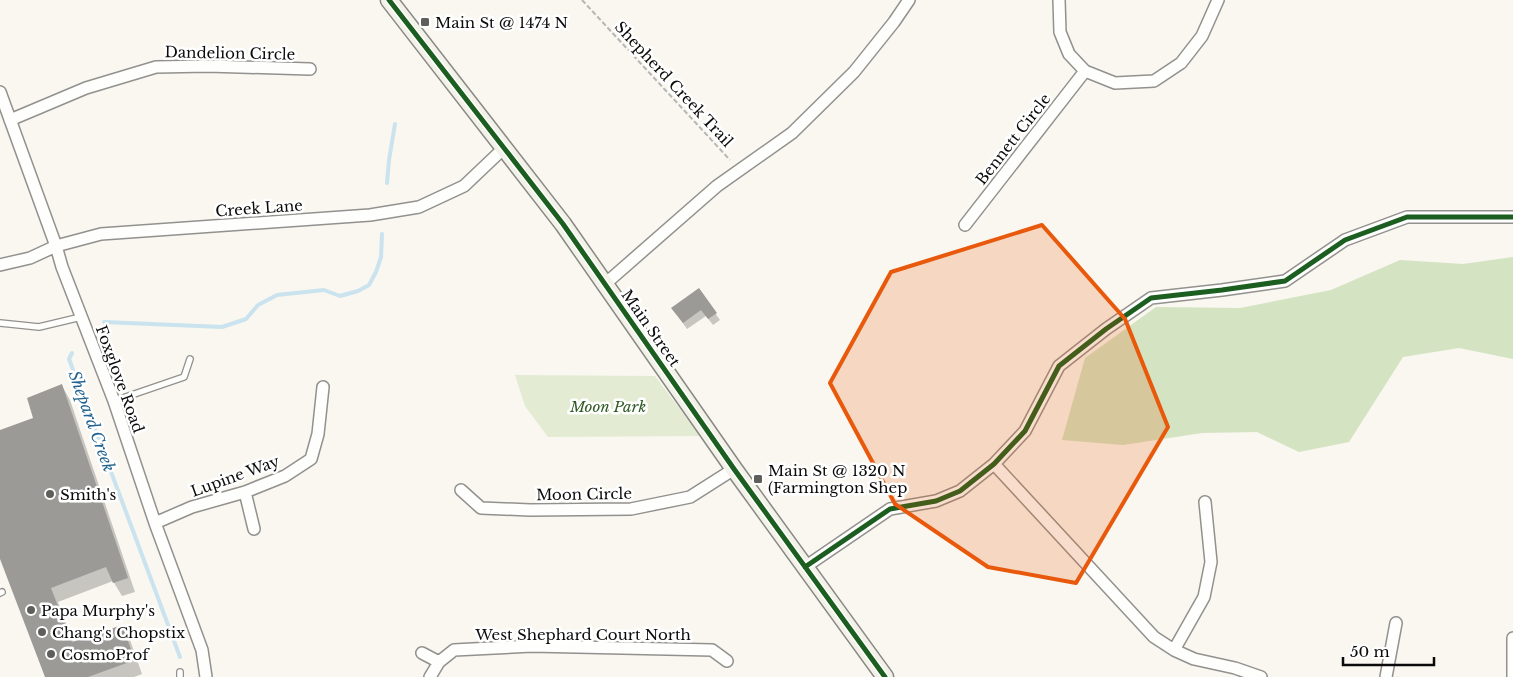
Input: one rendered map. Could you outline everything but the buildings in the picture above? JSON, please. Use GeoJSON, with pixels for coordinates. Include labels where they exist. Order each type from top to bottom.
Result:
{"type":"FeatureCollection","features":[{"type":"Feature","properties":{"kind":"main road","name":"Main Street"},"geometry":{"type":"LineString","coordinates":[[389,0],[564,224],[734,469],[885,677]]}},
{"type":"Feature","properties":{"kind":"street"},"geometry":{"type":"LineString","coordinates":[[605,284],[717,186],[792,133],[854,72],[909,0]]}},
{"type":"Feature","properties":{"kind":"street"},"geometry":{"type":"LineString","coordinates":[[1059,0],[1060,32],[1069,54],[1085,71],[1115,82],[1154,81],[1181,63],[1202,36],[1218,0]]}},
{"type":"Feature","properties":{"kind":"street","name":"Dandelion Circle"},"geometry":{"type":"LineString","coordinates":[[10,120],[86,88],[156,67],[208,66],[310,70]]}},
{"type":"Feature","properties":{"kind":"street","name":"Bennett Circle"},"geometry":{"type":"LineString","coordinates":[[965,225],[1085,71]]}},
{"type":"Feature","properties":{"kind":"street","name":"Foxglove Road"},"geometry":{"type":"LineString","coordinates":[[0,92],[114,401],[155,523],[202,650],[206,677]]}},
{"type":"Feature","properties":{"kind":"street","name":"Creek Lane"},"geometry":{"type":"LineString","coordinates":[[0,265],[30,258],[56,246],[101,234],[370,215],[419,207],[464,186],[504,148]]}},
{"type":"Feature","properties":{"kind":"street"},"geometry":{"type":"LineString","coordinates":[[805,568],[890,508],[936,501],[960,491],[994,464],[1024,431],[1059,366],[1106,328],[1151,298],[1285,281],[1345,240],[1407,217],[1513,216]]}},
{"type":"Feature","properties":{"kind":"street","name":"Lupine Way"},"geometry":{"type":"LineString","coordinates":[[155,523],[192,508],[245,492],[285,476],[311,459],[318,434],[323,387]]}},
{"type":"Feature","properties":{"kind":"street"},"geometry":{"type":"LineString","coordinates":[[994,464],[1154,636],[1174,650],[1194,659],[1235,668],[1262,677]]}},
{"type":"Feature","properties":{"kind":"street","name":"Moon Circle"},"geometry":{"type":"LineString","coordinates":[[461,490],[481,508],[631,510],[690,497],[734,469]]}},
{"type":"Feature","properties":{"kind":"street"},"geometry":{"type":"LineString","coordinates":[[245,492],[254,528]]}},
{"type":"Feature","properties":{"kind":"street"},"geometry":{"type":"LineString","coordinates":[[1174,650],[1204,597],[1211,562],[1206,502]]}},
{"type":"Feature","properties":{"kind":"street"},"geometry":{"type":"LineString","coordinates":[[1386,677],[1396,623]]}},
{"type":"Feature","properties":{"kind":"street"},"geometry":{"type":"LineString","coordinates":[[1513,638],[1513,677]]}},
{"type":"Feature","properties":{"kind":"street","name":"West Shephard Court North"},"geometry":{"type":"LineString","coordinates":[[439,662],[454,650],[532,646],[712,650],[727,661]]}},
{"type":"Feature","properties":{"kind":"street"},"geometry":{"type":"LineString","coordinates":[[422,653],[439,662],[430,677]]}},
{"type":"Feature","properties":{"kind":"lane"},"geometry":{"type":"LineString","coordinates":[[0,323],[39,327],[82,317]]}},
{"type":"Feature","properties":{"kind":"lane"},"geometry":{"type":"LineString","coordinates":[[114,401],[184,377],[190,359]]}},
{"type":"Feature","properties":{"kind":"highlighted area"},"geometry":{"type":"Polygon","coordinates":[[[1042,225],[1125,319],[1168,427],[1076,583],[988,567],[895,504],[830,383],[891,272],[1042,225]]]}},
{"type":"Feature","properties":{"kind":"green space"},"geometry":{"type":"Polygon","coordinates":[[[1513,257],[1513,359],[1459,348],[1403,357],[1349,442],[1299,452],[1257,432],[1202,433],[1123,445],[1062,440],[1085,358],[1156,307],[1240,308],[1331,290],[1400,260],[1463,264],[1513,257]]]}},
{"type":"Feature","properties":{"kind":"green space","name":"Moon Park"},"geometry":{"type":"Polygon","coordinates":[[[515,375],[655,376],[700,436],[548,437],[525,406],[515,375]]]}},
{"type":"Feature","properties":{"kind":"waterway","name":"Shepard Creek"},"geometry":{"type":"LineString","coordinates":[[387,183],[395,124]]}},
{"type":"Feature","properties":{"kind":"waterway","name":"Shepard Creek"},"geometry":{"type":"LineString","coordinates":[[104,322],[222,327],[246,319],[258,305],[277,295],[324,290],[340,296],[358,291],[369,285],[376,272],[381,257],[382,234]]}},
{"type":"Feature","properties":{"kind":"waterway","name":"Shepard Creek"},"geometry":{"type":"LineString","coordinates":[[72,353],[69,359],[180,657]]}},
{"type":"Feature","properties":{"kind":"cycle path"},"geometry":{"type":"LineString","coordinates":[[389,0],[563,224],[734,469],[885,677]]}},
{"type":"Feature","properties":{"kind":"cycle path"},"geometry":{"type":"LineString","coordinates":[[805,567],[890,509],[936,501],[960,491],[994,464],[1025,431],[1059,366],[1106,329],[1151,298],[1285,281],[1345,240],[1407,217],[1513,217]]}},
{"type":"Feature","properties":{"kind":"place","name":"Main St @ 1474 N"},"geometry":{"type":"Point","coordinates":[425,22]}},
{"type":"Feature","properties":{"kind":"place","name":"Main St @ 1320 N (Farmington Shep"},"geometry":{"type":"Point","coordinates":[758,479]}},
{"type":"Feature","properties":{"kind":"place","name":"Smith's"},"geometry":{"type":"Point","coordinates":[50,494]}},
{"type":"Feature","properties":{"kind":"place","name":"Papa Murphy's"},"geometry":{"type":"Point","coordinates":[31,610]}},
{"type":"Feature","properties":{"kind":"place","name":"Chang's Chopstix"},"geometry":{"type":"Point","coordinates":[42,632]}},
{"type":"Feature","properties":{"kind":"place","name":"CosmoProf"},"geometry":{"type":"Point","coordinates":[51,654]}}]}
